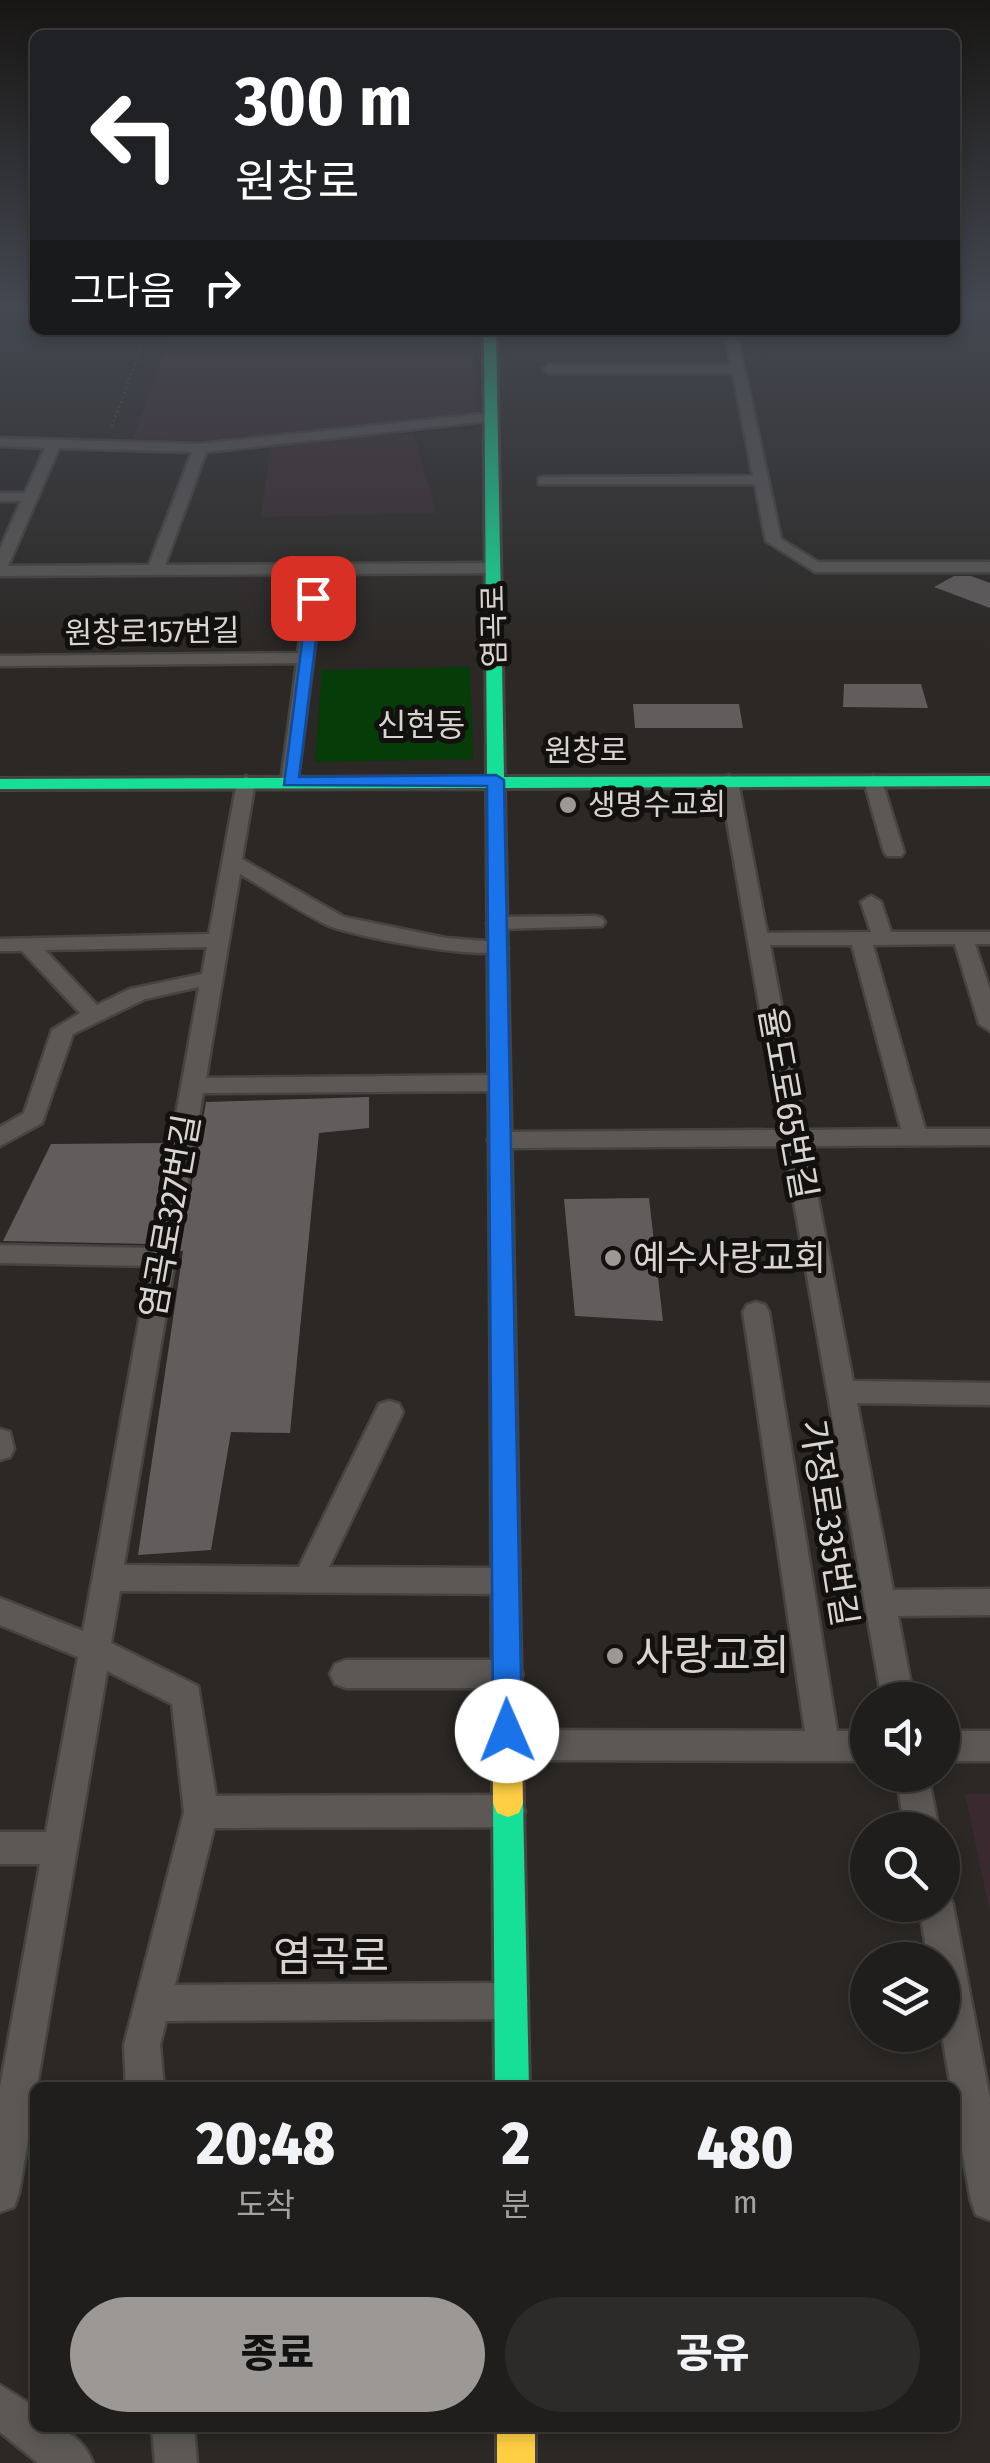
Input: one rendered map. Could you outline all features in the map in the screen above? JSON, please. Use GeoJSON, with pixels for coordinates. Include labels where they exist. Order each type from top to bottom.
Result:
{"type":"FeatureCollection","features":[{"type":"Feature","properties":{"kind":"main road","name":"염곡로"},"geometry":{"type":"LineString","coordinates":[[491,425],[512,2082]]}},
{"type":"Feature","properties":{"kind":"main road","name":"원창로"},"geometry":{"type":"LineString","coordinates":[[0,784],[990,781]]}},
{"type":"Feature","properties":{"kind":"main road"},"geometry":{"type":"LineString","coordinates":[[516,2432],[516,2463]]}},
{"type":"Feature","properties":{"kind":"street"},"geometry":{"type":"LineString","coordinates":[[0,442],[200,448],[416,425]]}},
{"type":"Feature","properties":{"kind":"street"},"geometry":{"type":"LineString","coordinates":[[750,425],[774,541],[815,567],[990,567]]}},
{"type":"Feature","properties":{"kind":"street"},"geometry":{"type":"LineString","coordinates":[[54,444],[0,568],[493,568]]}},
{"type":"Feature","properties":{"kind":"street"},"geometry":{"type":"LineString","coordinates":[[155,570],[200,448]]}},
{"type":"Feature","properties":{"kind":"street"},"geometry":{"type":"LineString","coordinates":[[544,481],[761,480]]}},
{"type":"Feature","properties":{"kind":"street"},"geometry":{"type":"LineString","coordinates":[[0,498],[30,497]]}},
{"type":"Feature","properties":{"kind":"street"},"geometry":{"type":"LineString","coordinates":[[290,782],[317,568]]}},
{"type":"Feature","properties":{"kind":"street","name":"원창로157번길"},"geometry":{"type":"LineString","coordinates":[[0,661],[306,658]]}},
{"type":"Feature","properties":{"kind":"street","name":"율도로65번길"},"geometry":{"type":"LineString","coordinates":[[728,780],[895,1682]]}},
{"type":"Feature","properties":{"kind":"street"},"geometry":{"type":"LineString","coordinates":[[873,781],[894,852]]}},
{"type":"Feature","properties":{"kind":"street","name":"염곡로327번길"},"geometry":{"type":"LineString","coordinates":[[0,2193],[246,782]]}},
{"type":"Feature","properties":{"kind":"street"},"geometry":{"type":"LineString","coordinates":[[232,861],[338,922],[446,944],[498,948]]}},
{"type":"Feature","properties":{"kind":"street"},"geometry":{"type":"LineString","coordinates":[[871,902],[872,938],[915,1138]]}},
{"type":"Feature","properties":{"kind":"street"},"geometry":{"type":"LineString","coordinates":[[498,923],[594,922]]}},
{"type":"Feature","properties":{"kind":"street"},"geometry":{"type":"LineString","coordinates":[[758,938],[990,938]]}},
{"type":"Feature","properties":{"kind":"street"},"geometry":{"type":"LineString","coordinates":[[963,938],[990,1024]]}},
{"type":"Feature","properties":{"kind":"street"},"geometry":{"type":"LineString","coordinates":[[0,945],[218,940]]}},
{"type":"Feature","properties":{"kind":"street"},"geometry":{"type":"LineString","coordinates":[[28,944],[94,1016]]}},
{"type":"Feature","properties":{"kind":"street"},"geometry":{"type":"LineString","coordinates":[[0,1138],[34,1117],[63,1030],[138,994],[212,978]]}},
{"type":"Feature","properties":{"kind":"street"},"geometry":{"type":"LineString","coordinates":[[193,1086],[500,1083]]}},
{"type":"Feature","properties":{"kind":"street"},"geometry":{"type":"LineString","coordinates":[[500,1140],[990,1137]]}},
{"type":"Feature","properties":{"kind":"street"},"geometry":{"type":"LineString","coordinates":[[0,1254],[164,1256]]}},
{"type":"Feature","properties":{"kind":"street","name":"가정로335번길"},"geometry":{"type":"LineString","coordinates":[[756,1312],[823,1746]]}},
{"type":"Feature","properties":{"kind":"street"},"geometry":{"type":"LineString","coordinates":[[842,1392],[990,1394]]}},
{"type":"Feature","properties":{"kind":"street"},"geometry":{"type":"LineString","coordinates":[[308,1579],[388,1412]]}},
{"type":"Feature","properties":{"kind":"street"},"geometry":{"type":"LineString","coordinates":[[0,1440],[0,1450]]}},
{"type":"Feature","properties":{"kind":"street"},"geometry":{"type":"LineString","coordinates":[[108,1578],[505,1581]]}},
{"type":"Feature","properties":{"kind":"street"},"geometry":{"type":"LineString","coordinates":[[880,1602],[990,1602]]}},
{"type":"Feature","properties":{"kind":"street"},"geometry":{"type":"LineString","coordinates":[[0,1612],[95,1650],[187,1696],[201,1812],[142,2044],[145,2082]]}},
{"type":"Feature","properties":{"kind":"street"},"geometry":{"type":"LineString","coordinates":[[346,1674],[507,1674]]}},
{"type":"Feature","properties":{"kind":"street"},"geometry":{"type":"LineString","coordinates":[[508,1746],[850,1746]]}},
{"type":"Feature","properties":{"kind":"street"},"geometry":{"type":"LineString","coordinates":[[960,1746],[990,1746]]}},
{"type":"Feature","properties":{"kind":"street"},"geometry":{"type":"LineString","coordinates":[[201,1812],[508,1811]]}},
{"type":"Feature","properties":{"kind":"street"},"geometry":{"type":"LineString","coordinates":[[0,1848],[61,1848]]}},
{"type":"Feature","properties":{"kind":"street"},"geometry":{"type":"LineString","coordinates":[[939,1922],[990,2201]]}},
{"type":"Feature","properties":{"kind":"street","name":"염곡로"},"geometry":{"type":"LineString","coordinates":[[152,2003],[510,2001]]}},
{"type":"Feature","properties":{"kind":"street"},"geometry":{"type":"LineString","coordinates":[[0,2406],[30,2430]]}},
{"type":"Feature","properties":{"kind":"street"},"geometry":{"type":"LineString","coordinates":[[33,2432],[72,2463]]}},
{"type":"Feature","properties":{"kind":"street"},"geometry":{"type":"LineString","coordinates":[[173,2432],[176,2463]]}},
{"type":"Feature","properties":{"kind":"path"},"geometry":{"type":"LineString","coordinates":[[107,440],[113,425]]}},
{"type":"Feature","properties":{"kind":"shaded area"},"geometry":{"type":"Polygon","coordinates":[[[138,425],[366,425],[204,441],[133,439],[138,425]]]}},
{"type":"Feature","properties":{"kind":"shaded area"},"geometry":{"type":"Polygon","coordinates":[[[414,434],[436,513],[261,517],[272,440],[414,434]]]}},
{"type":"Feature","properties":{"kind":"shaded area"},"geometry":{"type":"Polygon","coordinates":[[[965,1794],[990,1794],[990,1913],[965,1794]]]}},
{"type":"Feature","properties":{"kind":"green space"},"geometry":{"type":"Polygon","coordinates":[[[470,667],[473,759],[315,762],[322,670],[470,667]]]}},
{"type":"Feature","properties":{"kind":"building"},"geometry":{"type":"Polygon","coordinates":[[[954,576],[971,576],[990,583],[990,608],[934,587],[954,576]]]}},
{"type":"Feature","properties":{"kind":"building"},"geometry":{"type":"Polygon","coordinates":[[[844,684],[921,684],[928,708],[843,707],[844,684]]]}},
{"type":"Feature","properties":{"kind":"building"},"geometry":{"type":"Polygon","coordinates":[[[633,704],[739,704],[743,728],[635,728],[633,704]]]}},
{"type":"Feature","properties":{"kind":"building"},"geometry":{"type":"Polygon","coordinates":[[[369,1097],[369,1128],[319,1133],[290,1433],[231,1432],[211,1550],[138,1555],[180,1251],[206,1102],[369,1097]]]}},
{"type":"Feature","properties":{"kind":"building"},"geometry":{"type":"Polygon","coordinates":[[[167,1143],[149,1244],[3,1241],[51,1144],[167,1143]]]}},
{"type":"Feature","properties":{"kind":"building","name":"예수사랑교회"},"geometry":{"type":"Polygon","coordinates":[[[649,1198],[663,1321],[575,1316],[564,1199],[649,1198]]]}},
{"type":"Feature","properties":{"kind":"traffic: fast"},"geometry":{"type":"LineString","coordinates":[[491,425],[503,1354]]}},
{"type":"Feature","properties":{"kind":"traffic: fast"},"geometry":{"type":"LineString","coordinates":[[0,784],[990,781]]}},
{"type":"Feature","properties":{"kind":"traffic: fast"},"geometry":{"type":"LineString","coordinates":[[508,1803],[512,2082]]}},
{"type":"Feature","properties":{"kind":"traffic: slow"},"geometry":{"type":"LineString","coordinates":[[503,1354],[508,1803]]}},
{"type":"Feature","properties":{"kind":"traffic: slow"},"geometry":{"type":"LineString","coordinates":[[516,2432],[516,2463]]}},
{"type":"Feature","properties":{"kind":"place","name":"생명수교회"},"geometry":{"type":"Point","coordinates":[568,805]}},
{"type":"Feature","properties":{"kind":"place","name":"예수사랑교회"},"geometry":{"type":"Point","coordinates":[613,1258]}},
{"type":"Feature","properties":{"kind":"place","name":"사랑교회"},"geometry":{"type":"Point","coordinates":[615,1656]}},
{"type":"Feature","properties":{"kind":"district","name":"신현동"},"geometry":{"type":"Point","coordinates":[421,725]}},
{"type":"Feature","properties":{"kind":"route"},"geometry":{"type":"LineString","coordinates":[[313,598],[290,782],[496,780],[507,1731]]}}]}
